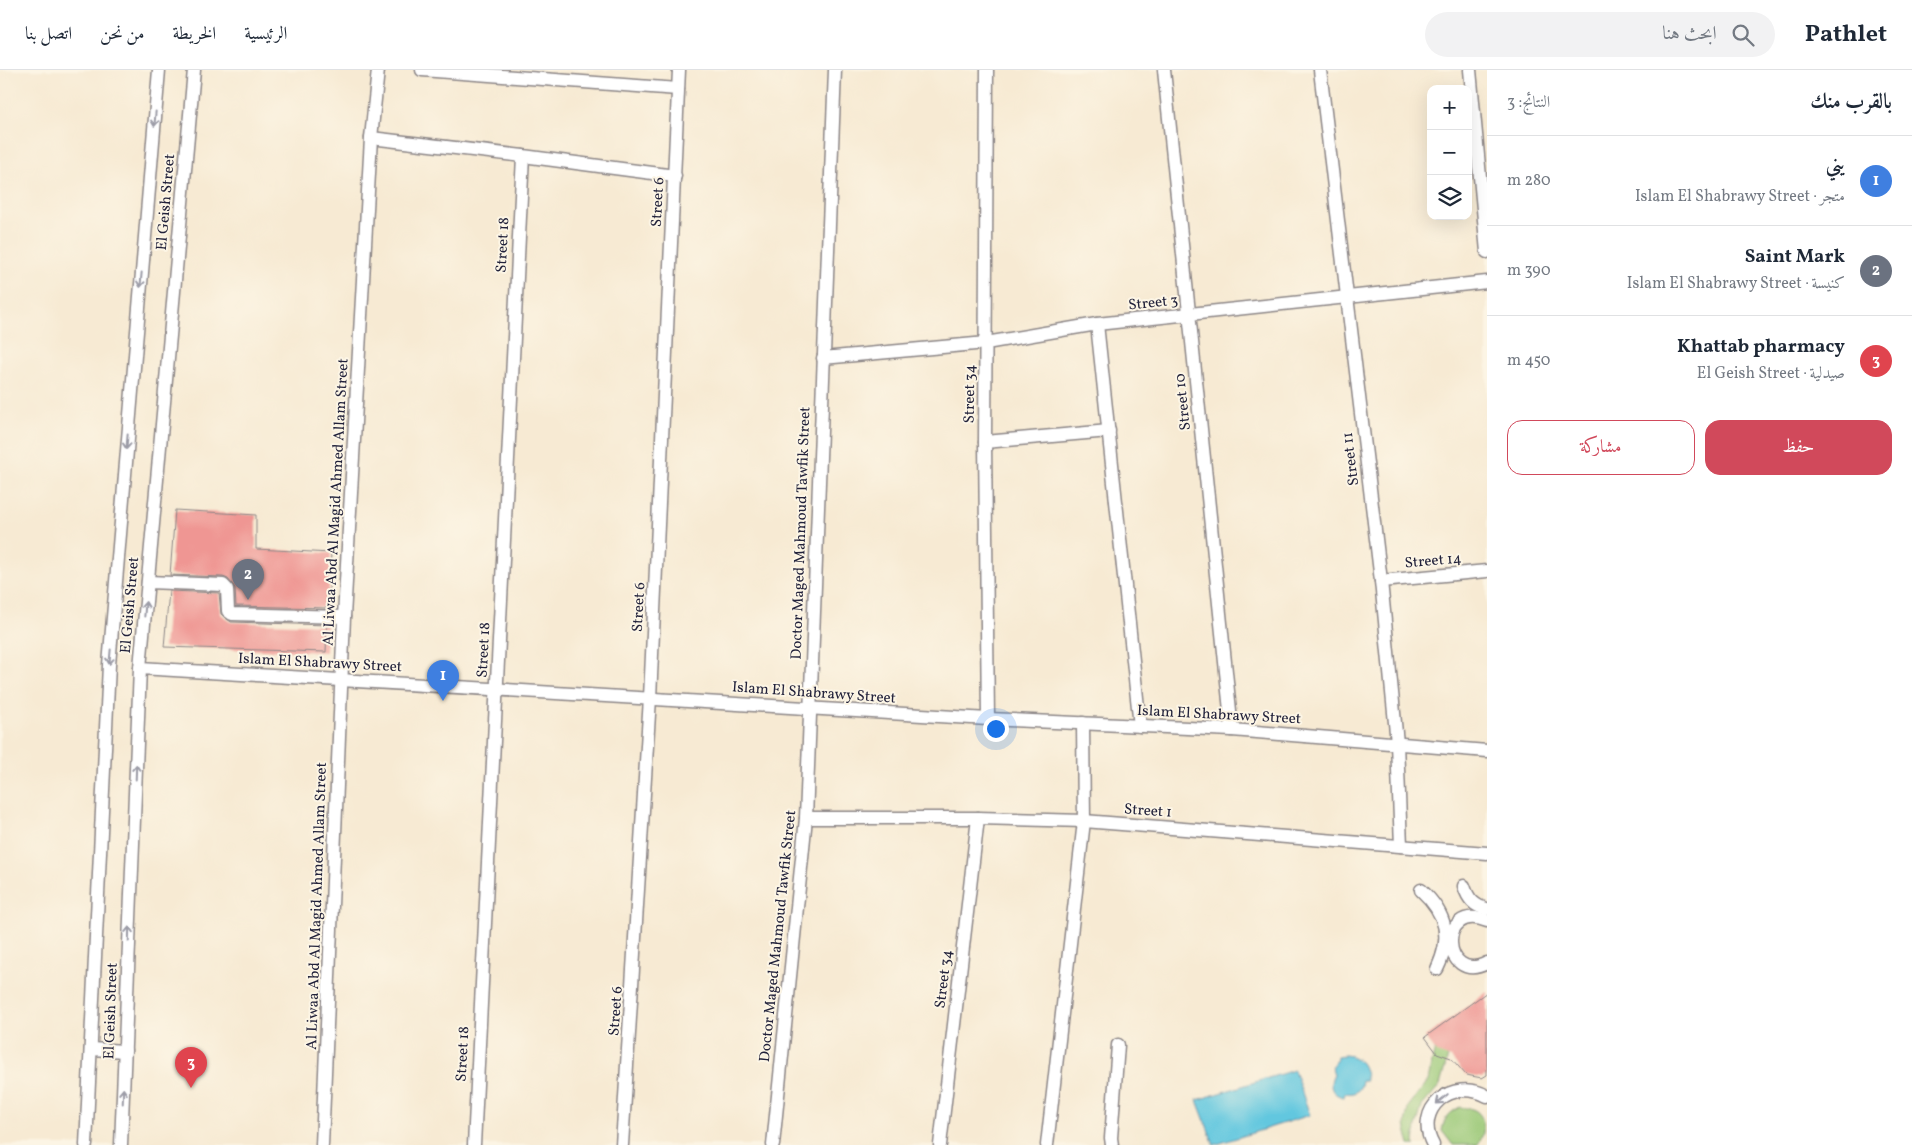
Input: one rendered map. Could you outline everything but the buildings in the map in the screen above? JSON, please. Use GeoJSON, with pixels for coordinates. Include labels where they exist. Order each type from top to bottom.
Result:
{"type":"FeatureCollection","features":[{"type":"Feature","properties":{"kind":"street","name":"El Geish Street"},"geometry":{"type":"LineString","coordinates":[[86,1145],[109,665],[159,70]]}},
{"type":"Feature","properties":{"kind":"street","name":"El Geish Street"},"geometry":{"type":"LineString","coordinates":[[121,1145],[140,668],[194,70]]}},
{"type":"Feature","properties":{"kind":"street","name":"Al Liwaa Abd Al Magid Ahmed Allam Street"},"geometry":{"type":"LineString","coordinates":[[322,1145],[344,617],[371,138],[378,70]]}},
{"type":"Feature","properties":{"kind":"street"},"geometry":{"type":"LineString","coordinates":[[422,70],[678,89]]}},
{"type":"Feature","properties":{"kind":"street","name":"Street 6"},"geometry":{"type":"LineString","coordinates":[[622,1145],[650,698],[679,70]]}},
{"type":"Feature","properties":{"kind":"street","name":"Doctor Maged Mahmoud Tawfik Street"},"geometry":{"type":"LineString","coordinates":[[773,1145],[806,818],[835,70]]}},
{"type":"Feature","properties":{"kind":"street","name":"Street 34"},"geometry":{"type":"LineString","coordinates":[[987,70],[985,442],[988,719]]}},
{"type":"Feature","properties":{"kind":"street","name":"Street 10"},"geometry":{"type":"LineString","coordinates":[[1164,70],[1232,730]]}},
{"type":"Feature","properties":{"kind":"street","name":"Street 11"},"geometry":{"type":"LineString","coordinates":[[1320,70],[1381,581],[1397,743],[1401,846]]}},
{"type":"Feature","properties":{"kind":"street"},"geometry":{"type":"LineString","coordinates":[[1470,70],[1487,252]]}},
{"type":"Feature","properties":{"kind":"street"},"geometry":{"type":"LineString","coordinates":[[371,138],[675,176]]}},
{"type":"Feature","properties":{"kind":"street","name":"Street 18"},"geometry":{"type":"LineString","coordinates":[[474,1145],[523,156]]}},
{"type":"Feature","properties":{"kind":"street","name":"Street 3"},"geometry":{"type":"LineString","coordinates":[[823,358],[986,343],[1097,324],[1487,282]]}},
{"type":"Feature","properties":{"kind":"street"},"geometry":{"type":"LineString","coordinates":[[1097,324],[1110,431],[1140,726]]}},
{"type":"Feature","properties":{"kind":"street"},"geometry":{"type":"LineString","coordinates":[[985,442],[1110,431]]}},
{"type":"Feature","properties":{"kind":"street","name":"Street 14"},"geometry":{"type":"LineString","coordinates":[[1381,581],[1487,572]]}},
{"type":"Feature","properties":{"kind":"street"},"geometry":{"type":"LineString","coordinates":[[148,582],[223,585],[227,589],[228,611],[234,614],[344,617]]}},
{"type":"Feature","properties":{"kind":"street","name":"Islam El Shabrawy Street"},"geometry":{"type":"LineString","coordinates":[[140,668],[988,719],[1232,730],[1487,751]]}},
{"type":"Feature","properties":{"kind":"street"},"geometry":{"type":"LineString","coordinates":[[1047,1145],[1084,821],[1083,723]]}},
{"type":"Feature","properties":{"kind":"street","name":"Street 1"},"geometry":{"type":"LineString","coordinates":[[806,818],[978,818],[1084,821],[1487,853]]}},
{"type":"Feature","properties":{"kind":"street","name":"Street 34"},"geometry":{"type":"LineString","coordinates":[[940,1145],[978,818]]}},
{"type":"Feature","properties":{"kind":"street"},"geometry":{"type":"LineString","coordinates":[[1464,886],[1470,900],[1487,909]]}},
{"type":"Feature","properties":{"kind":"street"},"geometry":{"type":"LineString","coordinates":[[1422,890],[1441,913],[1453,954],[1462,963],[1473,967],[1486,965]]}},
{"type":"Feature","properties":{"kind":"street"},"geometry":{"type":"LineString","coordinates":[[1437,969],[1453,930],[1463,921],[1475,918],[1487,921]]}},
{"type":"Feature","properties":{"kind":"street"},"geometry":{"type":"LineString","coordinates":[[1112,1145],[1118,1045]]}},
{"type":"Feature","properties":{"kind":"street"},"geometry":{"type":"LineString","coordinates":[[91,1049],[125,1051]]}},
{"type":"Feature","properties":{"kind":"street"},"geometry":{"type":"LineString","coordinates":[[1433,1145],[1428,1133],[1429,1118],[1432,1110],[1442,1098],[1456,1090],[1464,1089],[1480,1092],[1487,1096]]}},
{"type":"Feature","properties":{"kind":"green space"},"geometry":{"type":"Polygon","coordinates":[[[1435,1048],[1449,1053],[1440,1085],[1422,1106],[1416,1127],[1414,1143],[1416,1145],[1410,1145],[1405,1125],[1408,1107],[1428,1081],[1435,1048]]]}},
{"type":"Feature","properties":{"kind":"green space"},"geometry":{"type":"Polygon","coordinates":[[[1460,1107],[1477,1112],[1483,1120],[1482,1136],[1477,1145],[1453,1145],[1442,1131],[1448,1116],[1460,1107]]]}},
{"type":"Feature","properties":{"kind":"water"},"geometry":{"type":"Polygon","coordinates":[[[1337,1056],[1354,1057],[1361,1063],[1365,1070],[1366,1080],[1362,1080],[1357,1091],[1345,1093],[1344,1097],[1334,1092],[1331,1082],[1334,1074],[1333,1065],[1337,1056]]]}},
{"type":"Feature","properties":{"kind":"water"},"geometry":{"type":"Polygon","coordinates":[[[1294,1070],[1310,1115],[1214,1145],[1197,1100],[1294,1070]]]}},
{"type":"Feature","properties":{"kind":"place","name":"Saint Mark"},"geometry":{"type":"Point","coordinates":[248,600]}},
{"type":"Feature","properties":{"kind":"place","name":"يني"},"geometry":{"type":"Point","coordinates":[443,701]}},
{"type":"Feature","properties":{"kind":"place","name":"Khattab pharmacy"},"geometry":{"type":"Point","coordinates":[191,1088]}}]}
